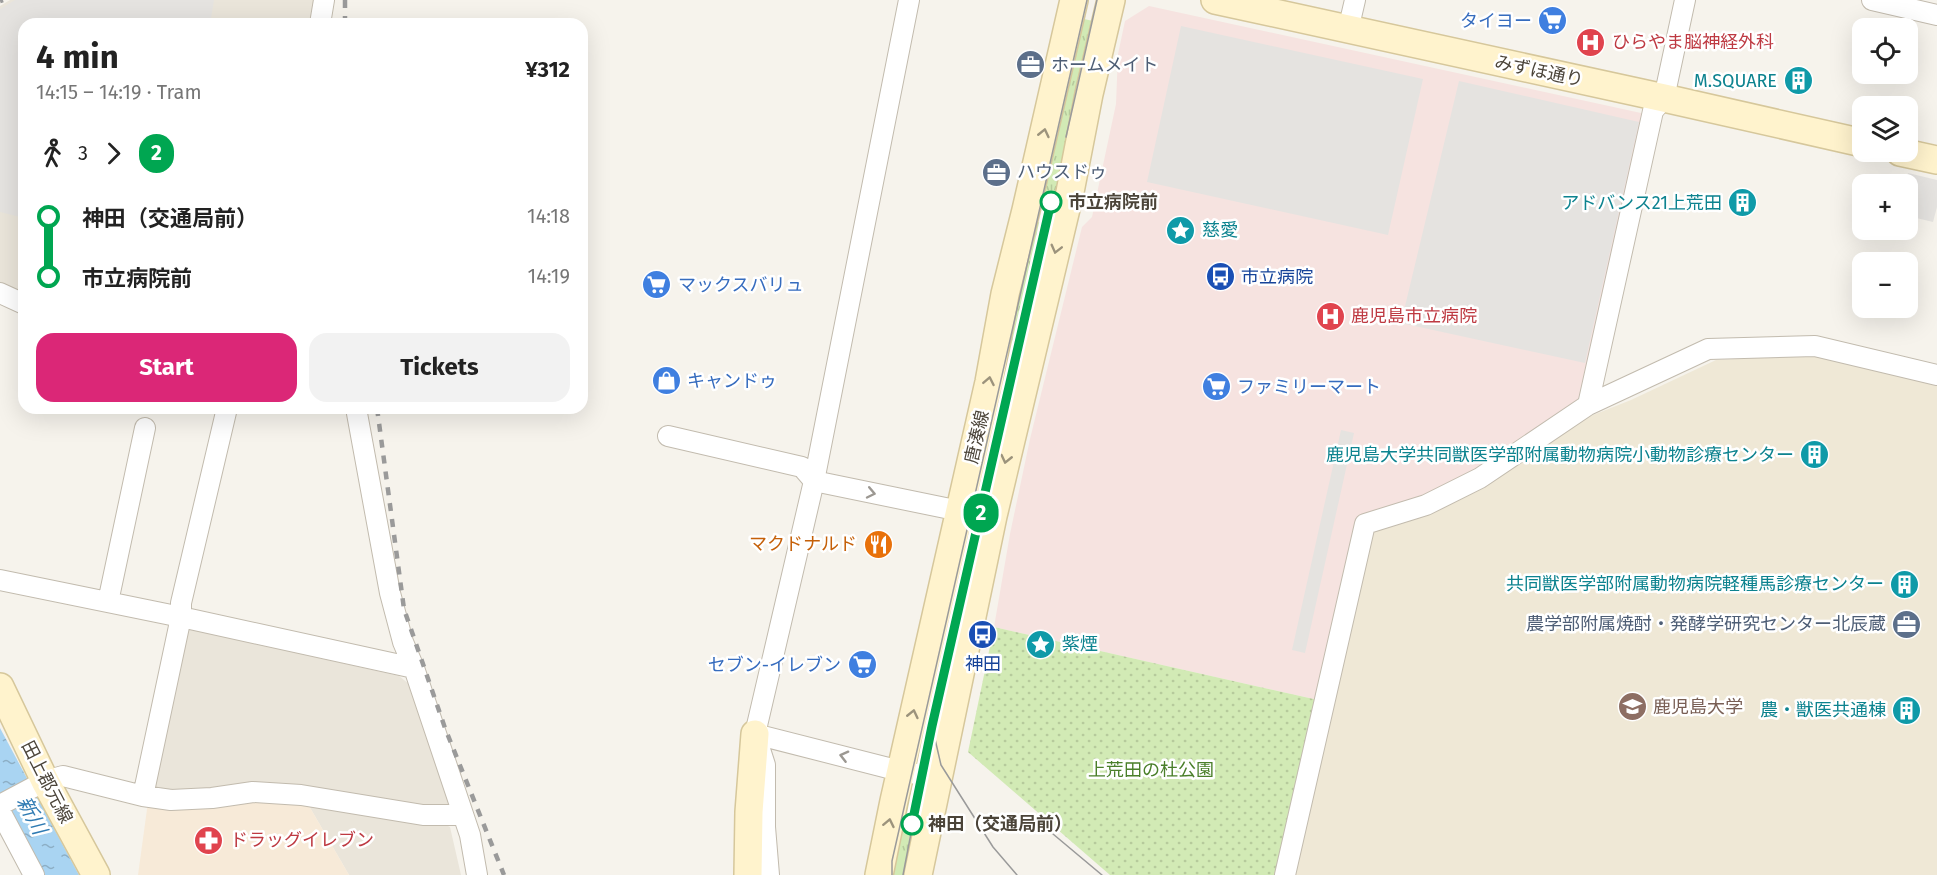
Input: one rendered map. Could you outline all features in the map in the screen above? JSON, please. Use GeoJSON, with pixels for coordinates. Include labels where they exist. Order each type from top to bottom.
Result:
{"type":"FeatureCollection","features":[{"type":"Feature","properties":{"kind":"street"},"geometry":{"type":"LineString","coordinates":[[321,18],[324,0]]}},
{"type":"Feature","properties":{"kind":"street"},"geometry":{"type":"LineString","coordinates":[[748,875],[749,812],[755,734],[814,481],[909,0]]}},
{"type":"Feature","properties":{"kind":"street","name":"唐湊線"},"geometry":{"type":"LineString","coordinates":[[879,875],[900,771],[989,382],[1005,294],[1074,0]]}},
{"type":"Feature","properties":{"kind":"street","name":"唐湊線"},"geometry":{"type":"LineString","coordinates":[[918,875],[993,516],[1070,192],[1089,94],[1111,0]]}},
{"type":"Feature","properties":{"kind":"street","name":"みずほ通り"},"geometry":{"type":"LineString","coordinates":[[1215,0],[1852,141]]}},
{"type":"Feature","properties":{"kind":"street"},"geometry":{"type":"LineString","coordinates":[[1348,30],[1355,0]]}},
{"type":"Feature","properties":{"kind":"street"},"geometry":{"type":"LineString","coordinates":[[1588,405],[1653,111],[1664,98],[1685,0]]}},
{"type":"Feature","properties":{"kind":"street"},"geometry":{"type":"LineString","coordinates":[[1872,0],[1937,15]]}},
{"type":"Feature","properties":{"kind":"street"},"geometry":{"type":"LineString","coordinates":[[1918,156],[1937,160]]}},
{"type":"Feature","properties":{"kind":"street"},"geometry":{"type":"LineString","coordinates":[[0,293],[18,301]]}},
{"type":"Feature","properties":{"kind":"street"},"geometry":{"type":"LineString","coordinates":[[1285,875],[1365,524],[1426,506],[1480,477],[1588,405],[1708,350],[1815,346],[1937,375]]}},
{"type":"Feature","properties":{"kind":"street"},"geometry":{"type":"LineString","coordinates":[[143,796],[181,617],[181,603],[226,414]]}},
{"type":"Feature","properties":{"kind":"street"},"geometry":{"type":"LineString","coordinates":[[358,414],[390,593],[403,642],[464,815],[477,875]]}},
{"type":"Feature","properties":{"kind":"street"},"geometry":{"type":"LineString","coordinates":[[108,602],[146,428]]}},
{"type":"Feature","properties":{"kind":"street"},"geometry":{"type":"LineString","coordinates":[[668,436],[802,467],[814,481],[960,511]]}},
{"type":"Feature","properties":{"kind":"street"},"geometry":{"type":"LineString","coordinates":[[0,580],[414,668]]}},
{"type":"Feature","properties":{"kind":"street","name":"田上郡元線"},"geometry":{"type":"LineString","coordinates":[[0,687],[45,781],[96,875]]}},
{"type":"Feature","properties":{"kind":"street"},"geometry":{"type":"LineString","coordinates":[[755,734],[900,771],[938,778]]}},
{"type":"Feature","properties":{"kind":"street"},"geometry":{"type":"LineString","coordinates":[[755,734],[765,765],[765,827],[769,875]]}},
{"type":"Feature","properties":{"kind":"street"},"geometry":{"type":"LineString","coordinates":[[0,805],[45,781],[63,776],[143,796],[171,800],[212,798],[253,792],[301,795],[412,814],[464,815]]}},
{"type":"Feature","properties":{"kind":"street"},"geometry":{"type":"LineString","coordinates":[[0,811],[34,875]]}},
{"type":"Feature","properties":{"kind":"shaded area"},"geometry":{"type":"Polygon","coordinates":[[[10,0],[323,0],[320,18],[18,18],[18,290],[0,282],[0,6],[10,0]]]}},
{"type":"Feature","properties":{"kind":"shaded area"},"geometry":{"type":"Polygon","coordinates":[[[15,0],[214,0],[211,18],[18,18],[18,216],[0,212],[0,9],[15,0]]]}},
{"type":"Feature","properties":{"kind":"shaded area","name":"鹿児島市立病院"},"geometry":{"type":"Polygon","coordinates":[[[1149,6],[1641,113],[1645,117],[1580,405],[1473,474],[1422,497],[1357,520],[1318,700],[994,627],[1030,439],[1082,227],[1092,217],[1116,104],[1118,54],[1125,21],[1149,6]]]}},
{"type":"Feature","properties":{"kind":"shaded area"},"geometry":{"type":"Polygon","coordinates":[[[1181,26],[1423,79],[1388,235],[1147,182],[1181,26]]]}},
{"type":"Feature","properties":{"kind":"shaded area"},"geometry":{"type":"Polygon","coordinates":[[[1459,81],[1639,122],[1585,363],[1401,323],[1459,81]]]}},
{"type":"Feature","properties":{"kind":"shaded area"},"geometry":{"type":"Polygon","coordinates":[[[1918,175],[1937,180],[1937,207],[1933,222],[1918,218],[1918,175]]]}},
{"type":"Feature","properties":{"kind":"shaded area","name":"鹿児島大学"},"geometry":{"type":"Polygon","coordinates":[[[1817,355],[1937,384],[1937,875],[1289,875],[1371,532],[1433,512],[1483,488],[1588,417],[1631,400],[1716,360],[1817,355]]]}},
{"type":"Feature","properties":{"kind":"shaded area"},"geometry":{"type":"Polygon","coordinates":[[[1341,430],[1354,433],[1305,653],[1292,650],[1341,430]]]}},
{"type":"Feature","properties":{"kind":"shaded area"},"geometry":{"type":"Polygon","coordinates":[[[191,629],[399,676],[409,684],[447,787],[450,807],[179,791],[150,786],[185,633],[191,629]]]}},
{"type":"Feature","properties":{"kind":"shaded area"},"geometry":{"type":"Polygon","coordinates":[[[305,799],[444,824],[450,827],[461,875],[349,875],[305,799]]]}},
{"type":"Feature","properties":{"kind":"shaded area"},"geometry":{"type":"Polygon","coordinates":[[[305,799],[349,875],[138,875],[148,802],[305,799]]]}},
{"type":"Feature","properties":{"kind":"green space"},"geometry":{"type":"Polygon","coordinates":[[[1080,18],[1097,22],[1056,209],[1039,205],[1080,18]]]}},
{"type":"Feature","properties":{"kind":"green space"},"geometry":{"type":"Polygon","coordinates":[[[1033,221],[1051,225],[992,490],[974,486],[1033,221]]]}},
{"type":"Feature","properties":{"kind":"green space"},"geometry":{"type":"Polygon","coordinates":[[[963,533],[980,537],[973,570],[956,566],[963,533]]]}},
{"type":"Feature","properties":{"kind":"green space","name":"上荒田の杜公園"},"geometry":{"type":"Polygon","coordinates":[[[994,627],[1318,700],[1279,875],[1110,875],[968,752],[994,627]]]}},
{"type":"Feature","properties":{"kind":"green space"},"geometry":{"type":"Polygon","coordinates":[[[939,646],[956,650],[943,714],[926,711],[939,646]]]}},
{"type":"Feature","properties":{"kind":"green space"},"geometry":{"type":"Polygon","coordinates":[[[905,799],[922,803],[907,875],[889,875],[905,799]]]}},
{"type":"Feature","properties":{"kind":"water","name":"新川"},"geometry":{"type":"Polygon","coordinates":[[[0,728],[79,875],[43,875],[0,793],[0,728]]]}},
{"type":"Feature","properties":{"kind":"tram line"},"geometry":{"type":"LineString","coordinates":[[892,875],[892,861],[1087,0]]}},
{"type":"Feature","properties":{"kind":"tram line"},"geometry":{"type":"LineString","coordinates":[[1066,137],[1097,0]]}},
{"type":"Feature","properties":{"kind":"tram line","name":"2"},"geometry":{"type":"LineString","coordinates":[[912,824],[932,726],[1051,202]]}},
{"type":"Feature","properties":{"kind":"tram line"},"geometry":{"type":"LineString","coordinates":[[947,664],[981,512]]}},
{"type":"Feature","properties":{"kind":"tram line"},"geometry":{"type":"LineString","coordinates":[[932,726],[941,765],[993,847],[1017,875]]}},
{"type":"Feature","properties":{"kind":"tram line"},"geometry":{"type":"LineString","coordinates":[[903,875],[926,755]]}},
{"type":"Feature","properties":{"kind":"tram line"},"geometry":{"type":"LineString","coordinates":[[1053,834],[1102,875]]}},
{"type":"Feature","properties":{"kind":"railway"},"geometry":{"type":"LineString","coordinates":[[345,0],[345,18]]}},
{"type":"Feature","properties":{"kind":"railway"},"geometry":{"type":"LineString","coordinates":[[378,414],[404,609],[445,728],[504,875]]}},
{"type":"Feature","properties":{"kind":"place","name":"タイヨー"},"geometry":{"type":"Point","coordinates":[1553,21]}},
{"type":"Feature","properties":{"kind":"place","name":"ひらやま脳神経外科"},"geometry":{"type":"Point","coordinates":[1591,42]}},
{"type":"Feature","properties":{"kind":"place","name":"ホームメイト"},"geometry":{"type":"Point","coordinates":[1030,65]}},
{"type":"Feature","properties":{"kind":"place","name":"M.SQUARE"},"geometry":{"type":"Point","coordinates":[1798,81]}},
{"type":"Feature","properties":{"kind":"place","name":"ハウスドゥ"},"geometry":{"type":"Point","coordinates":[996,172]}},
{"type":"Feature","properties":{"kind":"place","name":"市立病院前"},"geometry":{"type":"Point","coordinates":[1051,202]}},
{"type":"Feature","properties":{"kind":"place","name":"アドバンス21上荒田"},"geometry":{"type":"Point","coordinates":[1743,203]}},
{"type":"Feature","properties":{"kind":"place","name":"慈愛"},"geometry":{"type":"Point","coordinates":[1181,230]}},
{"type":"Feature","properties":{"kind":"place","name":"市立病院"},"geometry":{"type":"Point","coordinates":[1220,277]}},
{"type":"Feature","properties":{"kind":"place","name":"マックスバリュ"},"geometry":{"type":"Point","coordinates":[657,285]}},
{"type":"Feature","properties":{"kind":"place","name":"鹿児島市立病院"},"geometry":{"type":"Point","coordinates":[1330,316]}},
{"type":"Feature","properties":{"kind":"place","name":"キャンドゥ"},"geometry":{"type":"Point","coordinates":[666,381]}},
{"type":"Feature","properties":{"kind":"place","name":"ファミリーマート"},"geometry":{"type":"Point","coordinates":[1216,387]}},
{"type":"Feature","properties":{"kind":"place","name":"鹿児島大学共同獣医学部附属動物病院小動物診療センター"},"geometry":{"type":"Point","coordinates":[1815,455]}},
{"type":"Feature","properties":{"kind":"place","name":"マクドナルド"},"geometry":{"type":"Point","coordinates":[878,544]}},
{"type":"Feature","properties":{"kind":"place","name":"共同獣医学部附属動物病院軽種馬診療センター"},"geometry":{"type":"Point","coordinates":[1905,584]}},
{"type":"Feature","properties":{"kind":"place","name":"農学部附属焼酎・発酵学研究センター北辰蔵"},"geometry":{"type":"Point","coordinates":[1907,624]}},
{"type":"Feature","properties":{"kind":"place","name":"神田"},"geometry":{"type":"Point","coordinates":[983,635]}},
{"type":"Feature","properties":{"kind":"place","name":"紫煙"},"geometry":{"type":"Point","coordinates":[1041,644]}},
{"type":"Feature","properties":{"kind":"place","name":"セブン-イレブン"},"geometry":{"type":"Point","coordinates":[862,665]}},
{"type":"Feature","properties":{"kind":"place","name":"鹿児島大学"},"geometry":{"type":"Point","coordinates":[1632,707]}},
{"type":"Feature","properties":{"kind":"place","name":"農・獣医共通棟"},"geometry":{"type":"Point","coordinates":[1907,710]}},
{"type":"Feature","properties":{"kind":"place","name":"神田（交通局前）"},"geometry":{"type":"Point","coordinates":[912,824]}},
{"type":"Feature","properties":{"kind":"place","name":"ドラッグイレブン"},"geometry":{"type":"Point","coordinates":[209,840]}}]}
